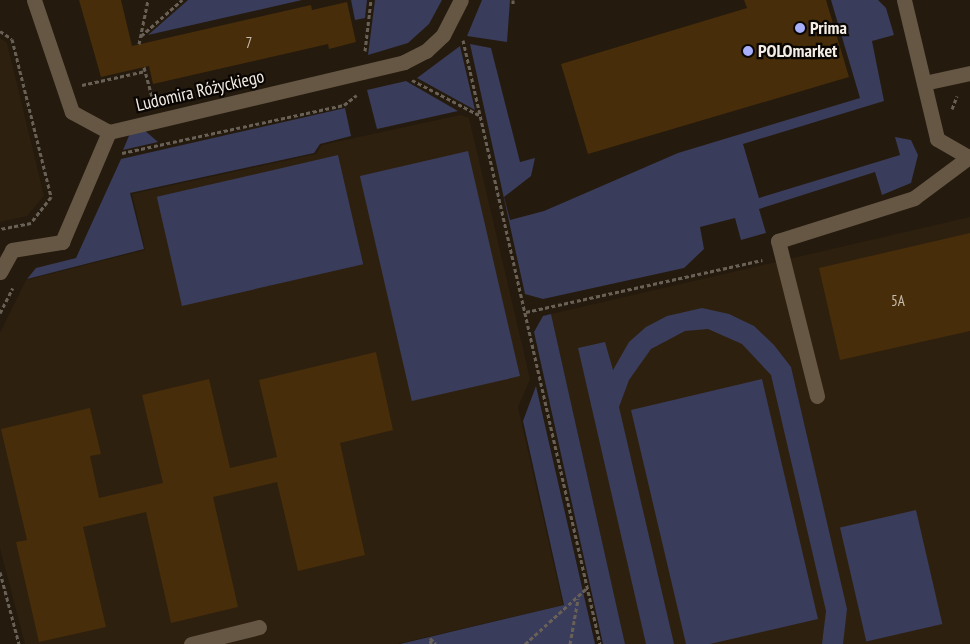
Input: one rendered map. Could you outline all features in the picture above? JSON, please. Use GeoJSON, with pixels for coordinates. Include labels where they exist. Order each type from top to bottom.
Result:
{"type":"FeatureCollection","features":[{"type":"Feature","properties":{"kind":"street"},"geometry":{"type":"LineString","coordinates":[[0,272],[12,250],[62,242],[109,132],[72,112],[34,0]]}},
{"type":"Feature","properties":{"kind":"street","name":"Ludomira Różyckiego"},"geometry":{"type":"LineString","coordinates":[[109,132],[404,62],[426,52],[443,35],[462,0]]}},
{"type":"Feature","properties":{"kind":"street"},"geometry":{"type":"LineString","coordinates":[[817,396],[778,241],[914,198],[970,158],[938,139],[904,0]]}},
{"type":"Feature","properties":{"kind":"street"},"geometry":{"type":"LineString","coordinates":[[924,83],[970,73]]}},
{"type":"Feature","properties":{"kind":"street"},"geometry":{"type":"LineString","coordinates":[[190,644],[259,627]]}},
{"type":"Feature","properties":{"kind":"path"},"geometry":{"type":"LineString","coordinates":[[139,44],[148,0]]}},
{"type":"Feature","properties":{"kind":"path"},"geometry":{"type":"LineString","coordinates":[[141,36],[182,0]]}},
{"type":"Feature","properties":{"kind":"path"},"geometry":{"type":"LineString","coordinates":[[364,59],[371,0]]}},
{"type":"Feature","properties":{"kind":"path"},"geometry":{"type":"LineString","coordinates":[[0,31],[12,39],[51,197],[31,223],[0,229]]}},
{"type":"Feature","properties":{"kind":"path"},"geometry":{"type":"LineString","coordinates":[[462,37],[600,644]]}},
{"type":"Feature","properties":{"kind":"path"},"geometry":{"type":"LineString","coordinates":[[73,87],[145,69],[154,106]]}},
{"type":"Feature","properties":{"kind":"path"},"geometry":{"type":"LineString","coordinates":[[407,78],[481,116]]}},
{"type":"Feature","properties":{"kind":"path"},"geometry":{"type":"LineString","coordinates":[[953,114],[952,106],[958,94],[964,93]]}},
{"type":"Feature","properties":{"kind":"path"},"geometry":{"type":"LineString","coordinates":[[118,154],[344,105]]}},
{"type":"Feature","properties":{"kind":"path"},"geometry":{"type":"LineString","coordinates":[[526,312],[782,255]]}},
{"type":"Feature","properties":{"kind":"path"},"geometry":{"type":"LineString","coordinates":[[0,312],[17,281]]}},
{"type":"Feature","properties":{"kind":"path"},"geometry":{"type":"LineString","coordinates":[[0,572],[19,644]]}},
{"type":"Feature","properties":{"kind":"path"},"geometry":{"type":"LineString","coordinates":[[525,644],[578,598],[587,587]]}},
{"type":"Feature","properties":{"kind":"path"},"geometry":{"type":"LineString","coordinates":[[570,644],[578,598]]}},
{"type":"Feature","properties":{"kind":"path"},"geometry":{"type":"LineString","coordinates":[[431,644],[430,638],[436,644]]}},
{"type":"Feature","properties":{"kind":"shaded area"},"geometry":{"type":"Polygon","coordinates":[[[188,0],[302,0],[148,35],[188,0]]]}},
{"type":"Feature","properties":{"kind":"shaded area"},"geometry":{"type":"Polygon","coordinates":[[[351,0],[367,0],[365,18],[355,20],[351,0]]]}},
{"type":"Feature","properties":{"kind":"shaded area"},"geometry":{"type":"Polygon","coordinates":[[[375,0],[442,0],[429,24],[408,43],[368,55],[375,0]]]}},
{"type":"Feature","properties":{"kind":"shaded area"},"geometry":{"type":"Polygon","coordinates":[[[482,0],[510,0],[507,42],[467,36],[482,0]]]}},
{"type":"Feature","properties":{"kind":"shaded area"},"geometry":{"type":"Polygon","coordinates":[[[831,0],[878,0],[886,8],[894,35],[872,41],[884,101],[743,144],[759,198],[900,155],[895,137],[911,140],[918,155],[911,183],[882,195],[875,172],[759,209],[766,233],[741,240],[735,218],[700,227],[704,249],[684,268],[543,299],[525,294],[470,44],[491,48],[520,162],[535,158],[531,176],[504,197],[510,220],[544,211],[678,153],[860,98],[831,0]]]}},
{"type":"Feature","properties":{"kind":"shaded area"},"geometry":{"type":"Polygon","coordinates":[[[0,38],[7,43],[44,196],[27,216],[0,222],[0,38]]]}},
{"type":"Feature","properties":{"kind":"shaded area"},"geometry":{"type":"Polygon","coordinates":[[[460,46],[475,110],[417,78],[460,46]]]}},
{"type":"Feature","properties":{"kind":"shaded area"},"geometry":{"type":"Polygon","coordinates":[[[406,81],[458,111],[377,129],[367,90],[406,81]]]}},
{"type":"Feature","properties":{"kind":"shaded area"},"geometry":{"type":"Polygon","coordinates":[[[345,108],[351,136],[320,144],[314,153],[130,193],[144,249],[27,279],[36,268],[76,258],[121,159],[345,108]]]}},
{"type":"Feature","properties":{"kind":"shaded area"},"geometry":{"type":"Polygon","coordinates":[[[460,115],[469,118],[530,379],[518,407],[563,605],[397,644],[25,644],[0,548],[0,333],[26,280],[145,250],[132,194],[316,154],[322,145],[460,115]]]}},
{"type":"Feature","properties":{"kind":"shaded area"},"geometry":{"type":"Polygon","coordinates":[[[143,129],[158,142],[123,150],[131,131],[143,129]]]}},
{"type":"Feature","properties":{"kind":"shaded area"},"geometry":{"type":"Polygon","coordinates":[[[468,151],[520,376],[412,401],[360,176],[468,151]]]}},
{"type":"Feature","properties":{"kind":"shaded area"},"geometry":{"type":"Polygon","coordinates":[[[338,155],[363,264],[182,306],[157,197],[338,155]]]}},
{"type":"Feature","properties":{"kind":"shaded area"},"geometry":{"type":"Polygon","coordinates":[[[970,217],[970,644],[625,644],[551,314],[970,217]]]}},
{"type":"Feature","properties":{"kind":"shaded area"},"geometry":{"type":"Polygon","coordinates":[[[702,308],[729,314],[754,326],[774,345],[791,367],[847,609],[843,644],[822,644],[826,611],[771,375],[742,344],[708,329],[685,331],[651,349],[629,380],[619,407],[674,644],[646,644],[578,348],[605,342],[613,370],[629,342],[646,327],[667,316],[702,308]]]}},
{"type":"Feature","properties":{"kind":"shaded area"},"geometry":{"type":"Polygon","coordinates":[[[551,314],[625,644],[603,644],[534,332],[543,316],[551,314]]]}},
{"type":"Feature","properties":{"kind":"shaded area"},"geometry":{"type":"Polygon","coordinates":[[[762,379],[818,619],[710,644],[686,644],[631,410],[762,379]]]}},
{"type":"Feature","properties":{"kind":"shaded area"},"geometry":{"type":"Polygon","coordinates":[[[536,386],[595,644],[400,644],[564,605],[523,421],[536,386]]]}},
{"type":"Feature","properties":{"kind":"shaded area"},"geometry":{"type":"Polygon","coordinates":[[[916,510],[942,624],[866,642],[840,528],[916,510]]]}},
{"type":"Feature","properties":{"kind":"building"},"geometry":{"type":"Polygon","coordinates":[[[79,0],[121,0],[132,46],[311,5],[312,10],[347,2],[356,42],[329,49],[328,44],[153,84],[149,66],[101,77],[79,0]]]}},
{"type":"Feature","properties":{"kind":"building"},"geometry":{"type":"Polygon","coordinates":[[[744,0],[826,0],[849,77],[588,154],[561,64],[747,8],[744,0]]]}},
{"type":"Feature","properties":{"kind":"building"},"geometry":{"type":"Polygon","coordinates":[[[970,233],[970,331],[840,360],[819,268],[970,233]]]}},
{"type":"Feature","properties":{"kind":"building"},"geometry":{"type":"Polygon","coordinates":[[[376,352],[393,430],[340,443],[365,555],[298,571],[277,482],[213,497],[238,607],[171,623],[146,512],[83,527],[106,627],[39,642],[16,542],[27,540],[1,429],[90,408],[101,454],[90,456],[99,498],[163,483],[142,395],[209,379],[230,468],[277,457],[259,380],[376,352]]]}},
{"type":"Feature","properties":{"kind":"place","name":"Prima"},"geometry":{"type":"Point","coordinates":[800,28]}},
{"type":"Feature","properties":{"kind":"place","name":"POLOmarket"},"geometry":{"type":"Point","coordinates":[748,51]}}]}
